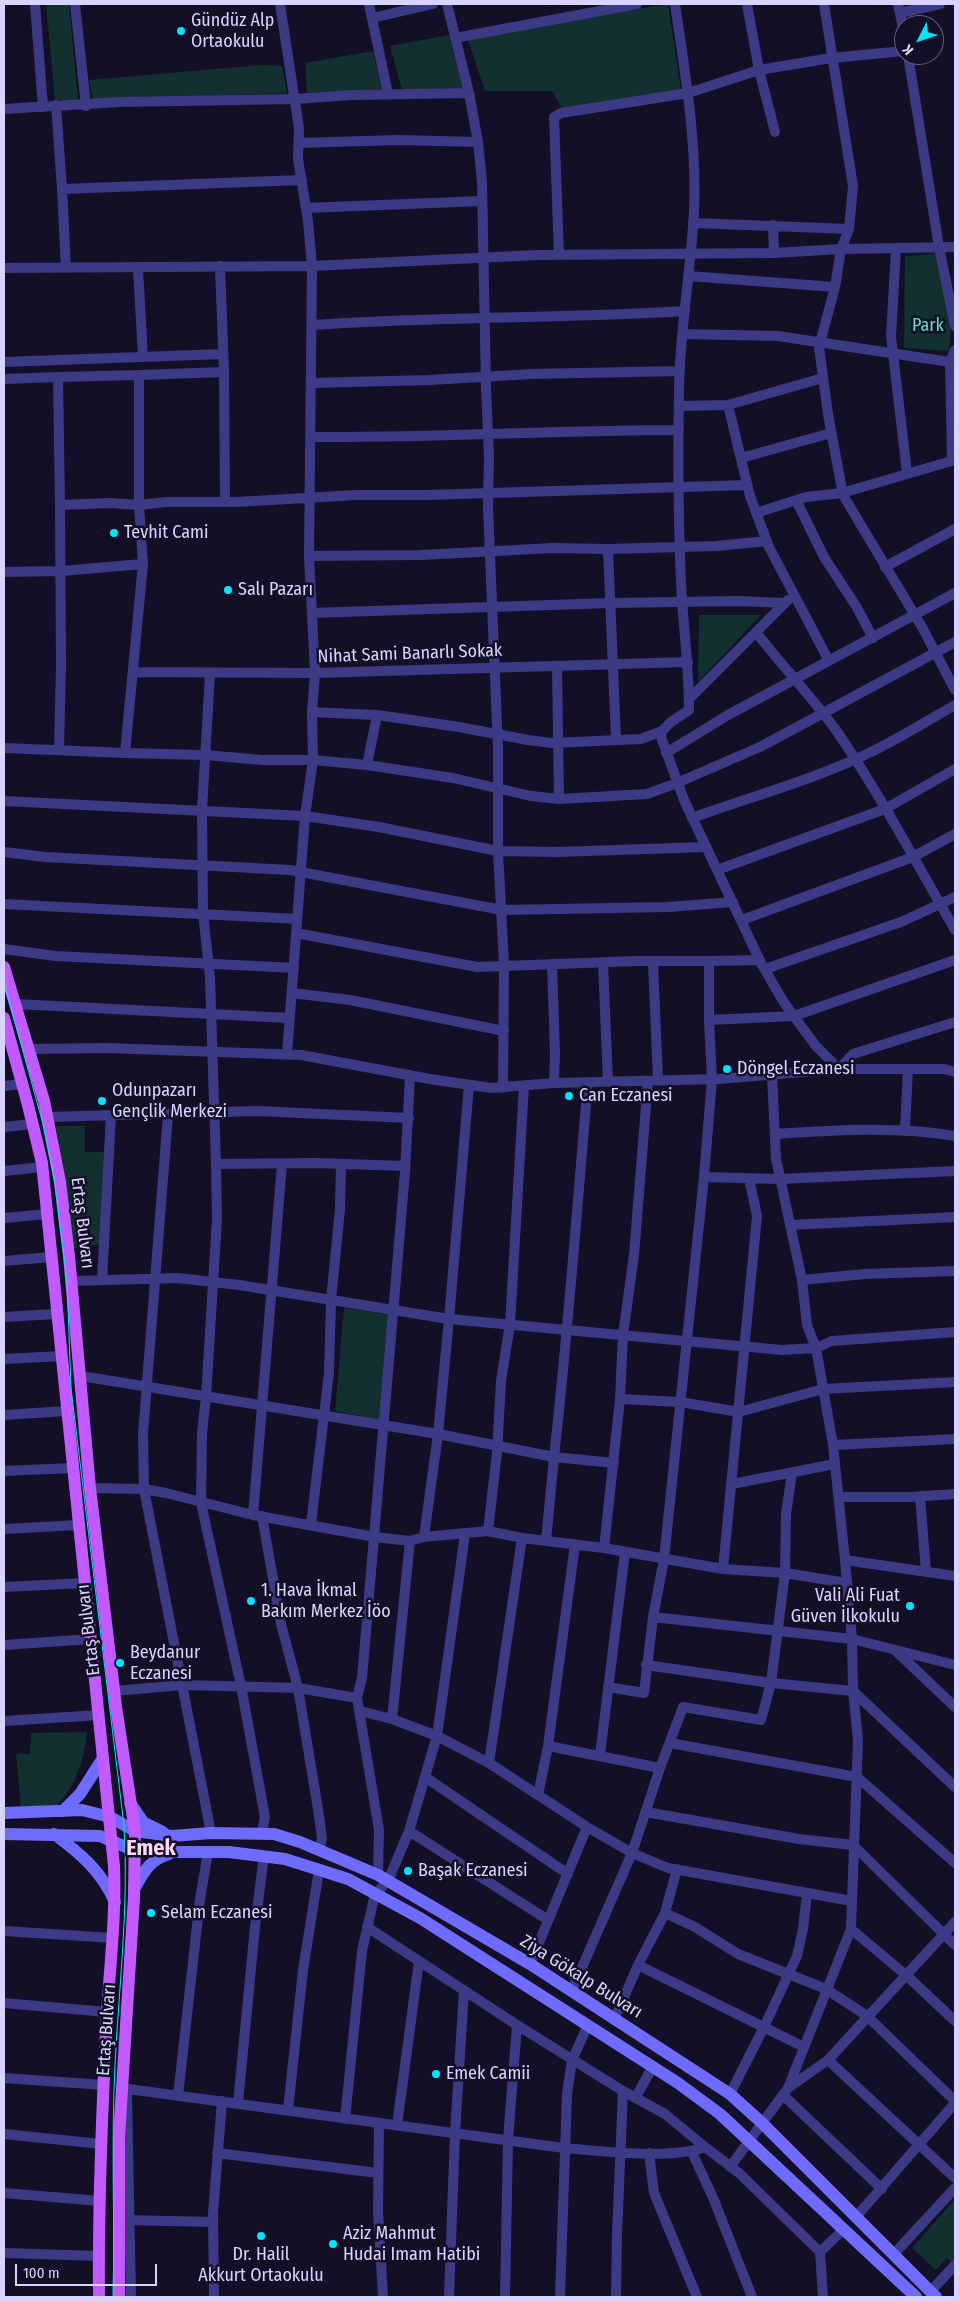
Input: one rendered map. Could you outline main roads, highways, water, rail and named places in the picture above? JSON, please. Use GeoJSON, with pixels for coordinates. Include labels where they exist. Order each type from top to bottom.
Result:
{"type":"FeatureCollection","features":[{"type":"Feature","properties":{"kind":"main road","name":"Ertaş Bulvarı"},"geometry":{"type":"LineString","coordinates":[[4,967],[48,1117],[60,1182],[72,1281],[90,1488],[114,1691],[135,1831],[124,2088],[124,2220],[119,2297]]}},
{"type":"Feature","properties":{"kind":"main road","name":"Ertaş Bulvarı"},"geometry":{"type":"LineString","coordinates":[[4,1018],[7,1040],[23,1084],[42,1167],[60,1356],[112,1840],[116,1902],[107,2012],[101,2144],[99,2297]]}},
{"type":"Feature","properties":{"kind":"main road"},"geometry":{"type":"LineString","coordinates":[[63,1811],[80,1794],[104,1758]]}},
{"type":"Feature","properties":{"kind":"main road"},"geometry":{"type":"LineString","coordinates":[[130,1803],[143,1822],[172,1836]]}},
{"type":"Feature","properties":{"kind":"main road","name":"Ziya Gökalp Bulvarı"},"geometry":{"type":"LineString","coordinates":[[4,1813],[82,1810],[98,1813],[135,1831],[172,1836],[262,1832],[300,1842],[383,1878],[572,1990],[614,2020],[730,2094],[761,2122],[933,2295]]}},
{"type":"Feature","properties":{"kind":"main road","name":"Ziya Gökalp Bulvarı"},"geometry":{"type":"LineString","coordinates":[[4,1834],[100,1836],[128,1848],[264,1856],[285,1859],[348,1879],[420,1918],[588,2024],[653,2066],[720,2114],[916,2297]]}},
{"type":"Feature","properties":{"kind":"main road"},"geometry":{"type":"LineString","coordinates":[[54,1834],[78,1851],[96,1870],[116,1902]]}},
{"type":"Feature","properties":{"kind":"main road"},"geometry":{"type":"LineString","coordinates":[[134,1889],[145,1870],[156,1858],[174,1852]]}},
{"type":"Feature","properties":{"kind":"tram line"},"geometry":{"type":"LineString","coordinates":[[4,982],[43,1124],[54,1176],[67,1281],[71,1388],[124,1826],[123,1945],[114,2094],[113,2297]]}},
{"type":"Feature","properties":{"kind":"place","name":"Gündüz Alp Ortaokulu"},"geometry":{"type":"Point","coordinates":[181,31]}},
{"type":"Feature","properties":{"kind":"place","name":"Tevhit Cami"},"geometry":{"type":"Point","coordinates":[114,533]}},
{"type":"Feature","properties":{"kind":"place","name":"Salı Pazarı"},"geometry":{"type":"Point","coordinates":[228,590]}},
{"type":"Feature","properties":{"kind":"place","name":"Döngel Eczanesi"},"geometry":{"type":"Point","coordinates":[727,1069]}},
{"type":"Feature","properties":{"kind":"place","name":"Can Eczanesi"},"geometry":{"type":"Point","coordinates":[569,1096]}},
{"type":"Feature","properties":{"kind":"place","name":"Odunpazarı Gençlik Merkezi"},"geometry":{"type":"Point","coordinates":[102,1101]}},
{"type":"Feature","properties":{"kind":"place","name":"1. Hava İkmal Bakım Merkez İöo"},"geometry":{"type":"Point","coordinates":[251,1601]}},
{"type":"Feature","properties":{"kind":"place","name":"Vali Ali Fuat Güven İlkokulu"},"geometry":{"type":"Point","coordinates":[910,1606]}},
{"type":"Feature","properties":{"kind":"place","name":"Beydanur Eczanesi"},"geometry":{"type":"Point","coordinates":[120,1663]}},
{"type":"Feature","properties":{"kind":"place","name":"Başak Eczanesi"},"geometry":{"type":"Point","coordinates":[408,1871]}},
{"type":"Feature","properties":{"kind":"place","name":"Selam Eczanesi"},"geometry":{"type":"Point","coordinates":[151,1913]}},
{"type":"Feature","properties":{"kind":"place","name":"Emek Camii"},"geometry":{"type":"Point","coordinates":[436,2074]}},
{"type":"Feature","properties":{"kind":"place","name":"Dr. Halil Akkurt Ortaokulu"},"geometry":{"type":"Point","coordinates":[261,2236]}},
{"type":"Feature","properties":{"kind":"place","name":"Aziz Mahmut Hudai Imam Hatibi"},"geometry":{"type":"Point","coordinates":[333,2244]}},
{"type":"Feature","properties":{"kind":"district","name":"Emek"},"geometry":{"type":"Point","coordinates":[151,1849]}},
{"type":"Feature","properties":{"kind":"park label","name":"Park"},"geometry":{"type":"Point","coordinates":[928,326]}}]}
